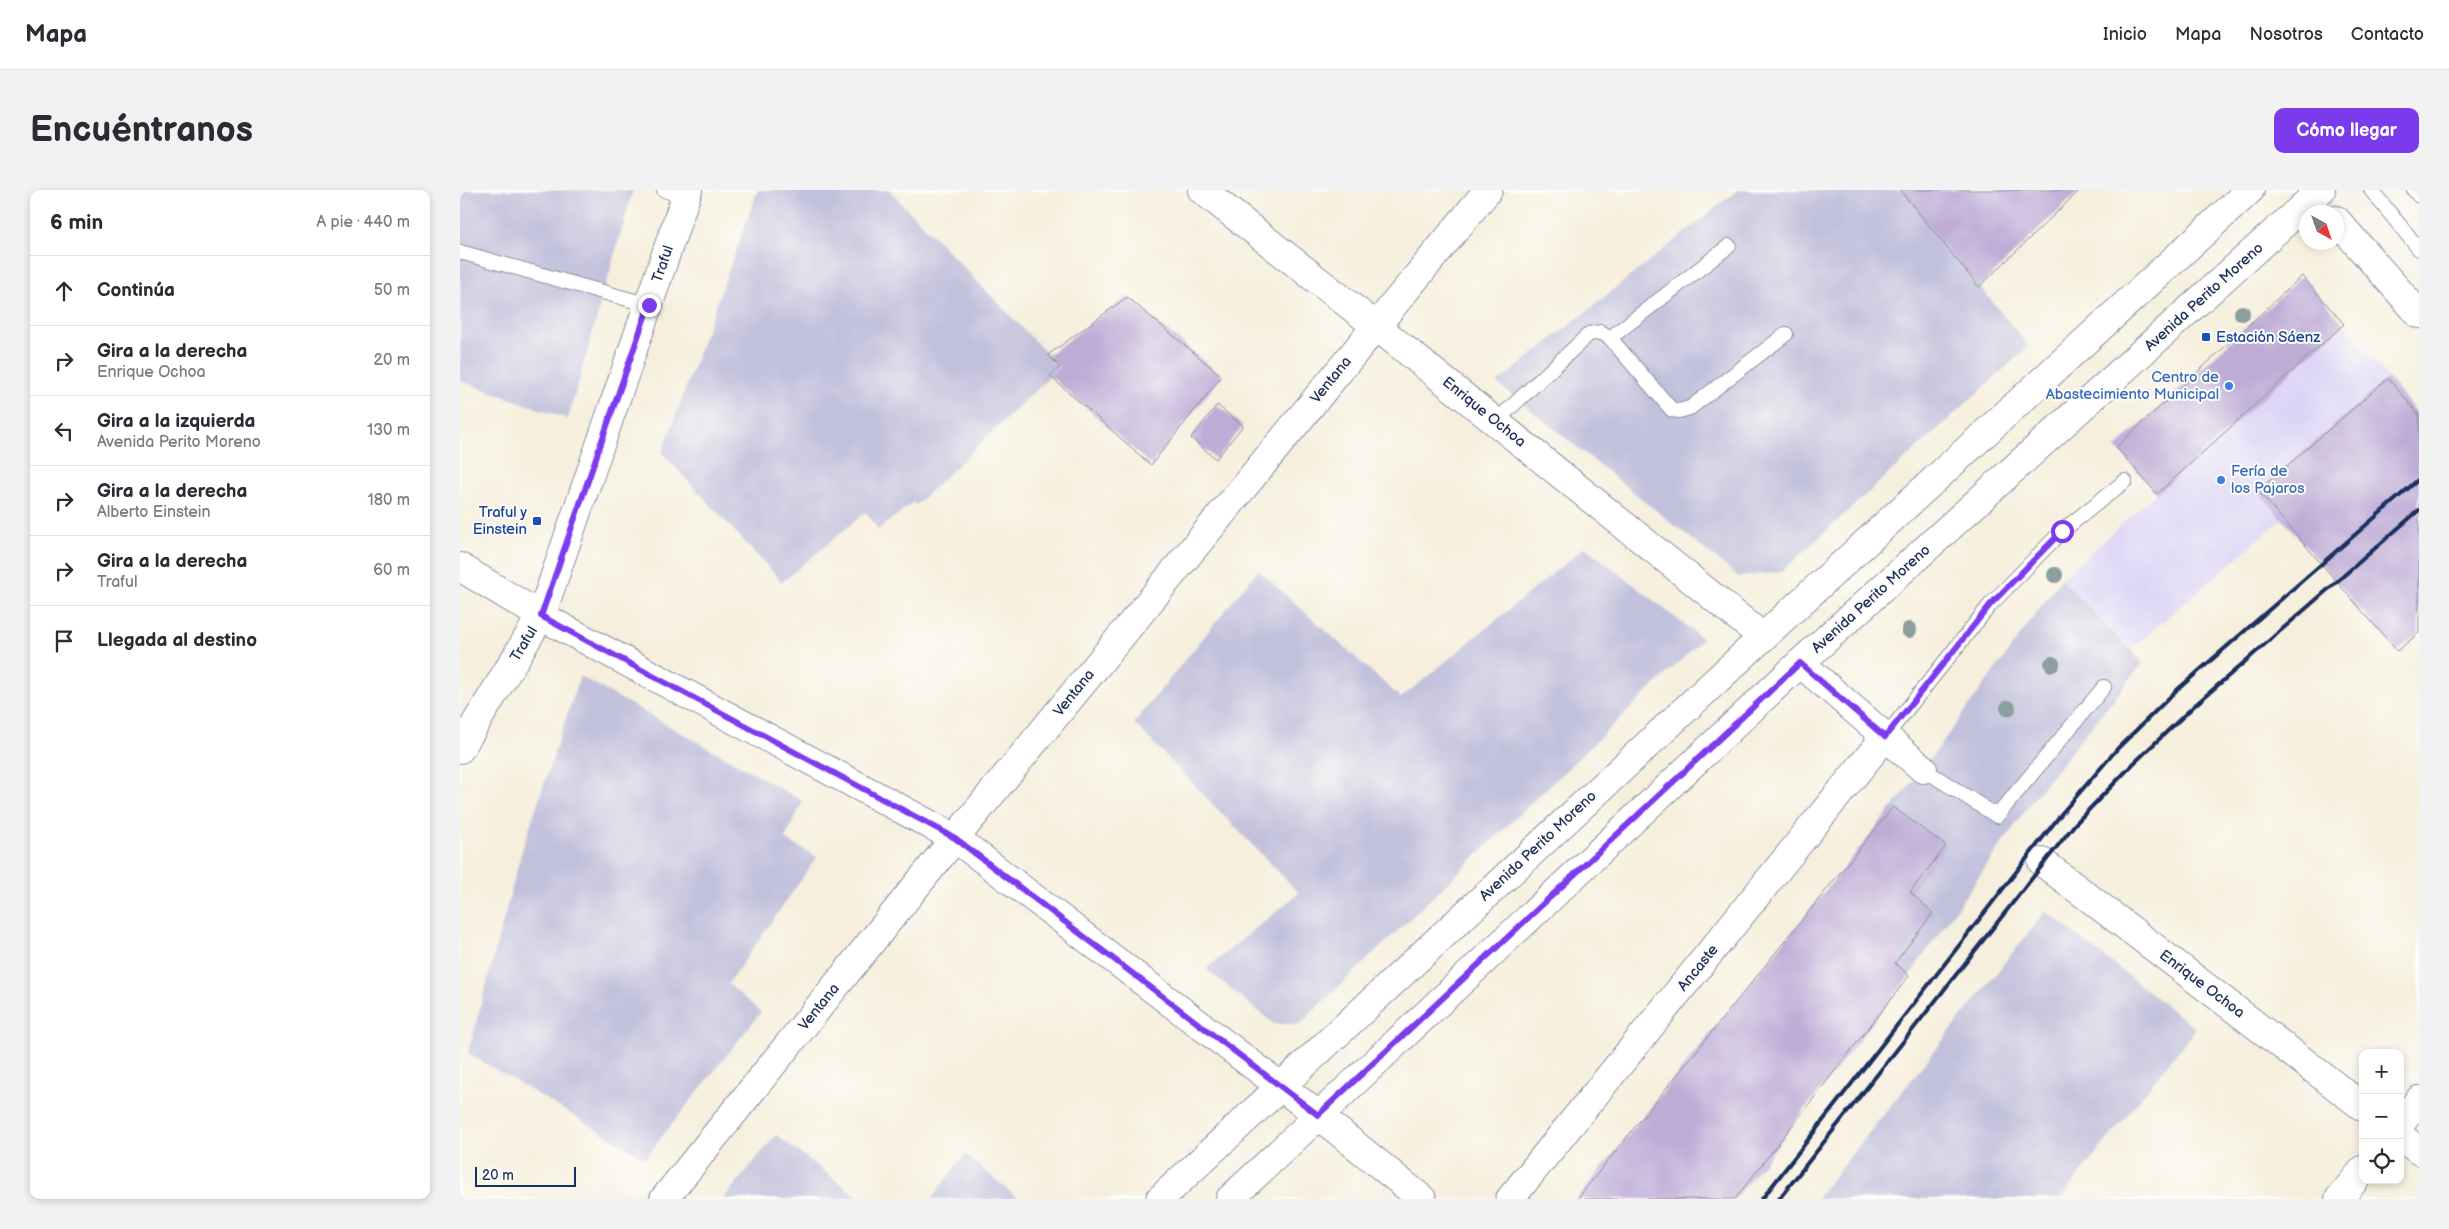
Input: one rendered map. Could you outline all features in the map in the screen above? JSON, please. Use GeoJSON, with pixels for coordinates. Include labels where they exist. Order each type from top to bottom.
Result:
{"type":"FeatureCollection","features":[{"type":"Feature","properties":{"kind":"street","name":"Enrique Ochoa"},"geometry":{"type":"LineString","coordinates":[[1202,190],[1376,326],[1763,637]]}},
{"type":"Feature","properties":{"kind":"street","name":"Ventana"},"geometry":{"type":"LineString","coordinates":[[664,1199],[955,838],[1488,190]]}},
{"type":"Feature","properties":{"kind":"street","name":"Avenida Perito Moreno"},"geometry":{"type":"LineString","coordinates":[[1160,1199],[1763,637],[2250,190]]}},
{"type":"Feature","properties":{"kind":"street","name":"Traful"},"geometry":{"type":"LineString","coordinates":[[460,749],[541,616],[649,305],[679,192]]}},
{"type":"Feature","properties":{"kind":"street","name":"Avenida Perito Moreno"},"geometry":{"type":"LineString","coordinates":[[1230,1199],[1800,663],[2319,197]]}},
{"type":"Feature","properties":{"kind":"street"},"geometry":{"type":"LineString","coordinates":[[2344,229],[2419,314]]}},
{"type":"Feature","properties":{"kind":"street"},"geometry":{"type":"LineString","coordinates":[[460,567],[541,616],[955,838],[1318,1115],[1422,1199]]}},
{"type":"Feature","properties":{"kind":"street"},"geometry":{"type":"LineString","coordinates":[[1800,663],[1923,770]]}},
{"type":"Feature","properties":{"kind":"street","name":"Ancaste"},"geometry":{"type":"LineString","coordinates":[[1510,1199],[1885,737]]}},
{"type":"Feature","properties":{"kind":"street","name":"Enrique Ochoa"},"geometry":{"type":"LineString","coordinates":[[2042,862],[2359,1104]]}},
{"type":"Feature","properties":{"kind":"street"},"geometry":{"type":"LineString","coordinates":[[2404,1119],[2419,1100]]}},
{"type":"Feature","properties":{"kind":"street"},"geometry":{"type":"LineString","coordinates":[[2404,1139],[2419,1151]]}},
{"type":"Feature","properties":{"kind":"street"},"geometry":{"type":"LineString","coordinates":[[2339,1199],[2359,1175]]}},
{"type":"Feature","properties":{"kind":"lane"},"geometry":{"type":"LineString","coordinates":[[2371,190],[2419,249]]}},
{"type":"Feature","properties":{"kind":"lane"},"geometry":{"type":"LineString","coordinates":[[2414,190],[2419,196]]}},
{"type":"Feature","properties":{"kind":"lane"},"geometry":{"type":"LineString","coordinates":[[1610,338],[1730,246]]}},
{"type":"Feature","properties":{"kind":"lane"},"geometry":{"type":"LineString","coordinates":[[460,252],[649,305]]}},
{"type":"Feature","properties":{"kind":"lane"},"geometry":{"type":"LineString","coordinates":[[1495,422],[1589,334],[1601,332],[1610,338],[1672,410],[1679,411],[1690,408],[1786,334]]}},
{"type":"Feature","properties":{"kind":"lane"},"geometry":{"type":"LineString","coordinates":[[1885,737],[1990,605],[2062,531],[2125,481]]}},
{"type":"Feature","properties":{"kind":"lane"},"geometry":{"type":"LineString","coordinates":[[1923,770],[1997,816],[2104,687]]}},
{"type":"Feature","properties":{"kind":"shaded area"},"geometry":{"type":"Polygon","coordinates":[[[460,190],[633,190],[568,419],[460,381],[460,190]]]}},
{"type":"Feature","properties":{"kind":"shaded area"},"geometry":{"type":"Polygon","coordinates":[[[758,190],[889,190],[1060,367],[916,505],[913,502],[878,530],[866,512],[782,582],[662,453],[758,190]]]}},
{"type":"Feature","properties":{"kind":"shaded area"},"geometry":{"type":"Polygon","coordinates":[[[1738,190],[1900,190],[2029,346],[1781,572],[1739,577],[1497,383],[1738,190]]]}},
{"type":"Feature","properties":{"kind":"shaded area","name":"Fería de los Pajaros"},"geometry":{"type":"Polygon","coordinates":[[[2344,324],[2388,378],[2258,491],[2282,519],[2131,649],[2061,579],[2344,324]]]}},
{"type":"Feature","properties":{"kind":"shaded area"},"geometry":{"type":"Polygon","coordinates":[[[1585,547],[1703,639],[1300,1024],[1274,1024],[1206,969],[1299,893],[1134,723],[1258,570],[1401,698],[1585,547]]]}},
{"type":"Feature","properties":{"kind":"shaded area"},"geometry":{"type":"Polygon","coordinates":[[[2061,579],[2143,663],[2037,794],[1909,976],[1735,1199],[1577,1199],[1923,769],[2061,579]]]}},
{"type":"Feature","properties":{"kind":"shaded area"},"geometry":{"type":"Polygon","coordinates":[[[580,676],[803,801],[785,839],[817,857],[728,984],[761,1012],[645,1158],[468,1053],[522,850],[580,676]]]}},
{"type":"Feature","properties":{"kind":"shaded area"},"geometry":{"type":"Polygon","coordinates":[[[2046,911],[2196,1029],[2060,1199],[1816,1199],[2046,911]]]}},
{"type":"Feature","properties":{"kind":"shaded area"},"geometry":{"type":"Polygon","coordinates":[[[776,1135],[861,1199],[723,1199],[776,1135]]]}},
{"type":"Feature","properties":{"kind":"shaded area"},"geometry":{"type":"Polygon","coordinates":[[[965,1154],[1019,1199],[931,1199],[965,1154]]]}},
{"type":"Feature","properties":{"kind":"building"},"geometry":{"type":"Polygon","coordinates":[[[1900,190],[2080,190],[1979,287],[1900,190]]]}},
{"type":"Feature","properties":{"kind":"building","name":"Centro de Abastecimiento Municipal"},"geometry":{"type":"Polygon","coordinates":[[[2302,276],[2344,324],[2157,494],[2116,447],[2302,276]]]}},
{"type":"Feature","properties":{"kind":"building"},"geometry":{"type":"Polygon","coordinates":[[[1127,297],[1222,376],[1151,465],[1050,376],[1060,367],[1048,355],[1127,297]]]}},
{"type":"Feature","properties":{"kind":"building"},"geometry":{"type":"Polygon","coordinates":[[[2388,378],[2419,415],[2419,633],[2397,651],[2258,491],[2388,378]]]}},
{"type":"Feature","properties":{"kind":"building"},"geometry":{"type":"Polygon","coordinates":[[[1217,405],[1243,426],[1216,459],[1191,438],[1217,405]]]}},
{"type":"Feature","properties":{"kind":"building"},"geometry":{"type":"Polygon","coordinates":[[[1893,807],[1946,846],[1910,892],[1933,913],[1895,963],[1909,976],[1735,1199],[1577,1199],[1893,807]]]}},
{"type":"Feature","properties":{"kind":"railway"},"geometry":{"type":"LineString","coordinates":[[1762,1199],[2062,813],[2118,748],[2177,690],[2419,479]]}},
{"type":"Feature","properties":{"kind":"railway"},"geometry":{"type":"LineString","coordinates":[[1779,1199],[2075,824],[2133,764],[2194,706],[2419,510]]}},
{"type":"Feature","properties":{"kind":"place","name":"Estación Sáenz"},"geometry":{"type":"Point","coordinates":[2206,337]}},
{"type":"Feature","properties":{"kind":"place","name":"Centro de Abastecimiento Municipal"},"geometry":{"type":"Point","coordinates":[2229,386]}},
{"type":"Feature","properties":{"kind":"place","name":"Fería de los Pajaros"},"geometry":{"type":"Point","coordinates":[2221,480]}},
{"type":"Feature","properties":{"kind":"place","name":"Traful y Einstein"},"geometry":{"type":"Point","coordinates":[537,521]}},
{"type":"Feature","properties":{"kind":"route"},"geometry":{"type":"LineString","coordinates":[[649,305],[541,616],[955,838],[1318,1115],[1800,663],[1885,737],[1990,605],[2062,531]]}}]}
